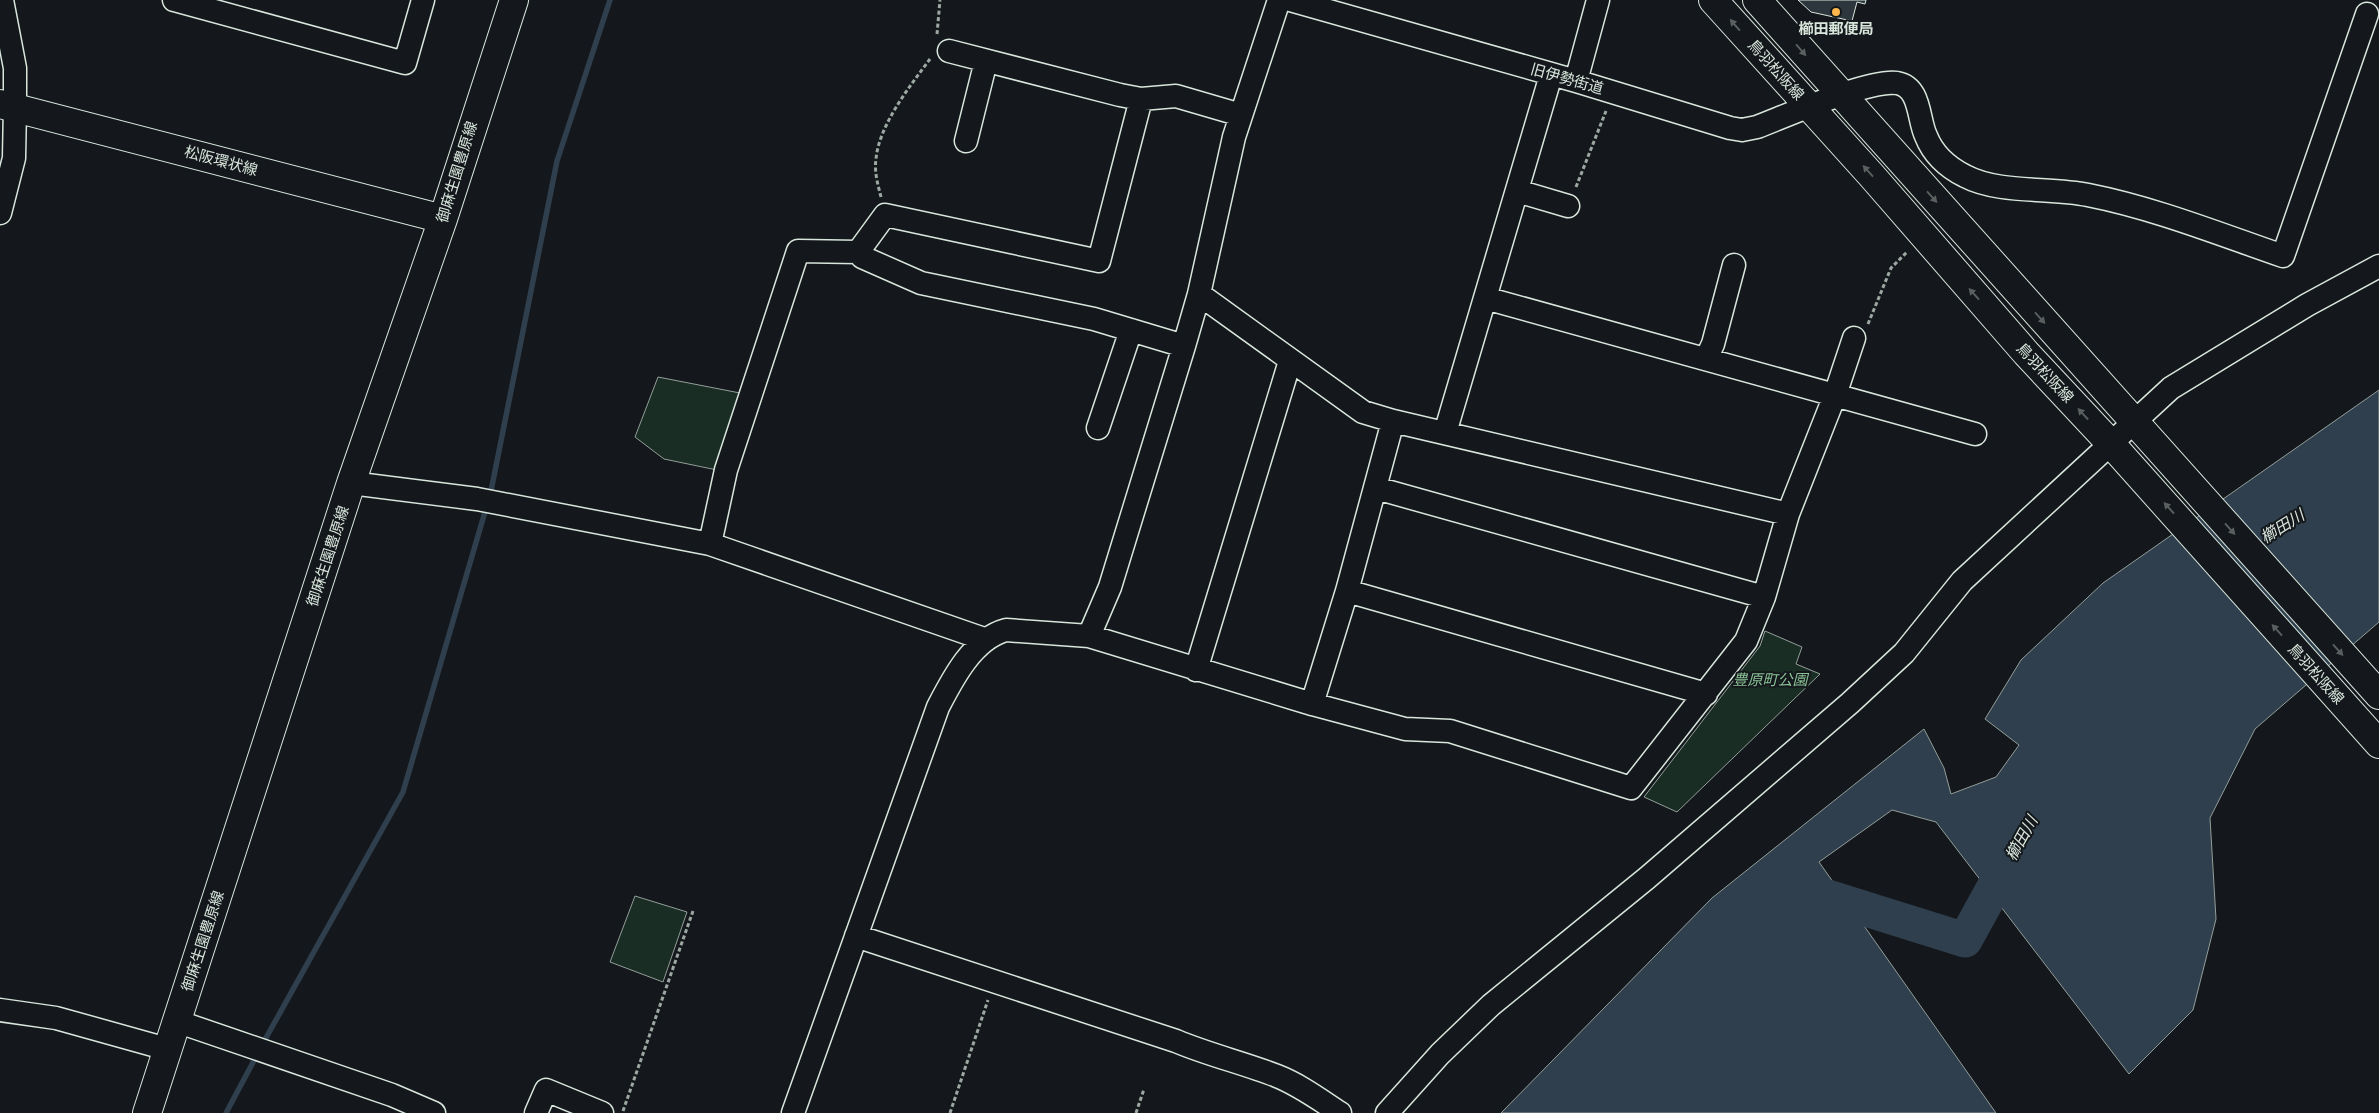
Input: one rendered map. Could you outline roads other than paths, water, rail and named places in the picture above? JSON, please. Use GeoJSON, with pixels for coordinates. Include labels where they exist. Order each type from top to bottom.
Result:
{"type":"FeatureCollection","features":[{"type":"Feature","properties":{"kind":"main road","name":"御麻生園豊原線"},"geometry":{"type":"LineString","coordinates":[[147,1113],[351,483],[442,219],[514,0]]}},
{"type":"Feature","properties":{"kind":"main road","name":"鳥羽松阪線"},"geometry":{"type":"LineString","coordinates":[[1713,0],[1872,176],[2026,353],[2120,454],[2379,744]]}},
{"type":"Feature","properties":{"kind":"main road"},"geometry":{"type":"LineString","coordinates":[[1757,0],[2379,695]]}},
{"type":"Feature","properties":{"kind":"main road","name":"松阪環状線"},"geometry":{"type":"LineString","coordinates":[[7,105],[442,219]]}},
{"type":"Feature","properties":{"kind":"street"},"geometry":{"type":"LineString","coordinates":[[0,213],[14,158],[7,105],[15,68],[2,0]]}},
{"type":"Feature","properties":{"kind":"street"},"geometry":{"type":"LineString","coordinates":[[174,0],[405,63],[423,0]]}},
{"type":"Feature","properties":{"kind":"street"},"geometry":{"type":"LineString","coordinates":[[1088,636],[1110,587],[1184,346],[1199,294],[1240,115],[1251,88],[1279,0]]}},
{"type":"Feature","properties":{"kind":"street","name":"旧伊勢街道"},"geometry":{"type":"LineString","coordinates":[[1290,0],[1742,130],[1757,127],[1841,95],[1882,84],[1904,85],[1915,98],[1925,135],[1938,156],[1967,177],[2020,189],[2058,190],[2087,195],[2132,206],[2283,256],[2369,10]]}},
{"type":"Feature","properties":{"kind":"street"},"geometry":{"type":"LineString","coordinates":[[1576,81],[1598,0]]}},
{"type":"Feature","properties":{"kind":"street"},"geometry":{"type":"LineString","coordinates":[[940,48],[1141,99],[1176,96],[1240,115]]}},
{"type":"Feature","properties":{"kind":"street"},"geometry":{"type":"LineString","coordinates":[[966,141],[986,61]]}},
{"type":"Feature","properties":{"kind":"street"},"geometry":{"type":"LineString","coordinates":[[1445,433],[1551,75]]}},
{"type":"Feature","properties":{"kind":"street"},"geometry":{"type":"LineString","coordinates":[[858,252],[885,215],[1098,261],[1141,99]]}},
{"type":"Feature","properties":{"kind":"street"},"geometry":{"type":"LineString","coordinates":[[1517,192],[1568,206]]}},
{"type":"Feature","properties":{"kind":"street"},"geometry":{"type":"LineString","coordinates":[[710,544],[726,470],[798,251],[858,252],[862,256],[921,283],[1094,319],[1184,346]]}},
{"type":"Feature","properties":{"kind":"street"},"geometry":{"type":"LineString","coordinates":[[1706,359],[1713,344],[1734,265]]}},
{"type":"Feature","properties":{"kind":"street"},"geometry":{"type":"LineString","coordinates":[[1387,1113],[1440,1054],[1491,1005],[1662,865],[1850,703],[1904,653],[1962,582],[2120,454],[2143,432],[2171,388],[2306,305],[2379,266]]}},
{"type":"Feature","properties":{"kind":"street"},"geometry":{"type":"LineString","coordinates":[[1199,294],[1362,412],[1393,421],[1788,514]]}},
{"type":"Feature","properties":{"kind":"street"},"geometry":{"type":"LineString","coordinates":[[1485,298],[1976,434]]}},
{"type":"Feature","properties":{"kind":"street"},"geometry":{"type":"LineString","coordinates":[[1098,428],[1131,330]]}},
{"type":"Feature","properties":{"kind":"street"},"geometry":{"type":"LineString","coordinates":[[793,1113],[938,707],[951,681],[984,639],[1006,630],[1088,636],[1196,670],[1405,729],[1450,731],[1631,788],[1746,641],[1764,597],[1788,514],[1835,395],[1854,338]]}},
{"type":"Feature","properties":{"kind":"street"},"geometry":{"type":"LineString","coordinates":[[1196,670],[1290,361]]}},
{"type":"Feature","properties":{"kind":"street"},"geometry":{"type":"LineString","coordinates":[[1312,704],[1376,488],[1393,421]]}},
{"type":"Feature","properties":{"kind":"street"},"geometry":{"type":"LineString","coordinates":[[351,483],[478,499],[710,544],[984,639]]}},
{"type":"Feature","properties":{"kind":"street"},"geometry":{"type":"LineString","coordinates":[[1376,488],[1764,597]]}},
{"type":"Feature","properties":{"kind":"street"},"geometry":{"type":"LineString","coordinates":[[1346,591],[1706,694]]}},
{"type":"Feature","properties":{"kind":"street"},"geometry":{"type":"LineString","coordinates":[[856,936],[1176,1041],[1211,1056],[1278,1076],[1299,1086],[1340,1113]]}},
{"type":"Feature","properties":{"kind":"street"},"geometry":{"type":"LineString","coordinates":[[0,1010],[56,1018],[168,1049]]}},
{"type":"Feature","properties":{"kind":"street"},"geometry":{"type":"LineString","coordinates":[[176,1022],[392,1095],[434,1113]]}},
{"type":"Feature","properties":{"kind":"street"},"geometry":{"type":"LineString","coordinates":[[536,1113],[546,1090],[602,1113]]}},
{"type":"Feature","properties":{"kind":"water"},"geometry":{"type":"Polygon","coordinates":[[[2379,390],[2379,622],[2255,729],[2210,818],[2216,919],[2193,1010],[2129,1074],[1936,822],[1892,810],[1819,862],[1996,1113],[1501,1113],[1712,898],[1924,729],[1944,768],[1951,794],[1996,777],[2019,745],[1985,719],[2021,660],[2103,583],[2379,390]]]}},
{"type":"Feature","properties":{"kind":"waterway"},"geometry":{"type":"LineString","coordinates":[[490,496],[557,161],[610,0]]}},
{"type":"Feature","properties":{"kind":"waterway"},"geometry":{"type":"LineString","coordinates":[[262,1045],[403,792],[487,505]]}},
{"type":"Feature","properties":{"kind":"waterway","name":"櫛田川"},"geometry":{"type":"LineString","coordinates":[[1802,889],[1965,940],[2014,851]]}},
{"type":"Feature","properties":{"kind":"waterway"},"geometry":{"type":"LineString","coordinates":[[226,1113],[258,1053]]}},
{"type":"Feature","properties":{"kind":"place","name":"櫛田郵便局"},"geometry":{"type":"Point","coordinates":[1836,12]}},
{"type":"Feature","properties":{"kind":"park label","name":"豊原町公園"},"geometry":{"type":"Point","coordinates":[1770,680]}}]}
